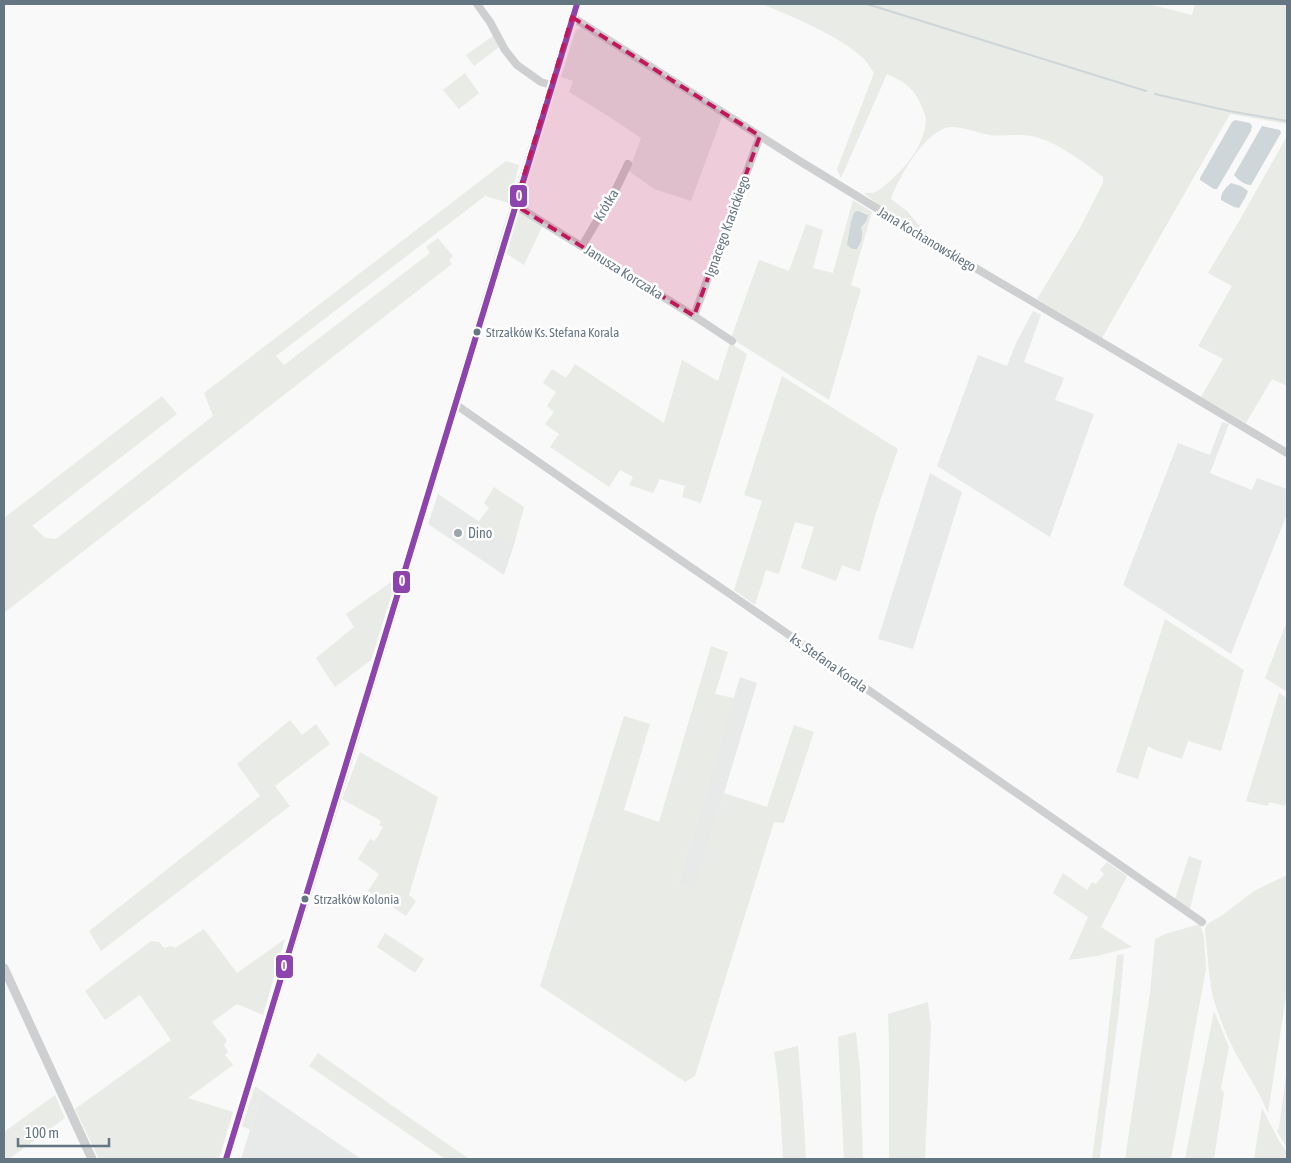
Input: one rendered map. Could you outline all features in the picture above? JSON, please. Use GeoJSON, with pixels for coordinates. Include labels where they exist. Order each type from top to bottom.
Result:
{"type":"FeatureCollection","features":[{"type":"Feature","properties":{"kind":"street"},"geometry":{"type":"LineString","coordinates":[[477,4],[490,22],[505,50],[517,65],[541,82],[551,85]]}},
{"type":"Feature","properties":{"kind":"street"},"geometry":{"type":"LineString","coordinates":[[226,1159],[577,4]]}},
{"type":"Feature","properties":{"kind":"street","name":"Jana Kochanowskiego"},"geometry":{"type":"LineString","coordinates":[[572,17],[950,253],[1287,453]]}},
{"type":"Feature","properties":{"kind":"street","name":"Ignacego Krasickiego"},"geometry":{"type":"LineString","coordinates":[[694,316],[760,136]]}},
{"type":"Feature","properties":{"kind":"street","name":"Krótka"},"geometry":{"type":"LineString","coordinates":[[582,246],[616,189],[628,164]]}},
{"type":"Feature","properties":{"kind":"street","name":"Janusza Korczaka"},"geometry":{"type":"LineString","coordinates":[[515,205],[732,341]]}},
{"type":"Feature","properties":{"kind":"street","name":"ks. Stefana Korala"},"geometry":{"type":"LineString","coordinates":[[456,404],[1202,922]]}},
{"type":"Feature","properties":{"kind":"street"},"geometry":{"type":"LineString","coordinates":[[4,968],[92,1159]]}},
{"type":"Feature","properties":{"kind":"highlighted area"},"geometry":{"type":"Polygon","coordinates":[[[572,17],[760,136],[694,316],[515,205],[572,17]]]}},
{"type":"Feature","properties":{"kind":"shaded area"},"geometry":{"type":"Polygon","coordinates":[[[762,4],[1148,4],[1192,15],[1195,4],[1287,4],[1287,124],[1230,114],[1102,338],[1037,299],[1080,228],[1103,183],[1103,177],[1064,150],[1048,141],[1033,136],[989,135],[957,127],[942,129],[933,135],[915,155],[900,179],[891,199],[907,211],[929,235],[875,202],[864,193],[877,191],[891,181],[915,153],[924,133],[926,118],[916,95],[904,83],[887,74],[841,178],[837,169],[874,73],[865,60],[843,43],[816,28],[762,4]]]}},
{"type":"Feature","properties":{"kind":"shaded area"},"geometry":{"type":"Polygon","coordinates":[[[582,28],[722,117],[691,201],[654,189],[629,171],[641,138],[569,92],[573,81],[561,77],[576,30],[582,28]]]}},
{"type":"Feature","properties":{"kind":"shaded area"},"geometry":{"type":"Polygon","coordinates":[[[493,36],[499,47],[474,66],[466,55],[493,36]]]}},
{"type":"Feature","properties":{"kind":"shaded area"},"geometry":{"type":"Polygon","coordinates":[[[465,73],[479,93],[459,109],[443,90],[465,73]]]}},
{"type":"Feature","properties":{"kind":"shaded area"},"geometry":{"type":"Polygon","coordinates":[[[1235,120],[1250,123],[1252,126],[1251,131],[1217,189],[1214,189],[1200,180],[1200,178],[1232,122],[1235,120]]]}},
{"type":"Feature","properties":{"kind":"shaded area"},"geometry":{"type":"Polygon","coordinates":[[[1262,126],[1280,130],[1281,133],[1251,185],[1249,185],[1234,175],[1262,126]]]}},
{"type":"Feature","properties":{"kind":"shaded area"},"geometry":{"type":"Polygon","coordinates":[[[1287,136],[1287,386],[1272,379],[1246,423],[1201,397],[1223,359],[1198,346],[1232,286],[1208,273],[1287,136]]]}},
{"type":"Feature","properties":{"kind":"shaded area"},"geometry":{"type":"Polygon","coordinates":[[[506,161],[519,165],[509,203],[485,196],[276,356],[284,365],[430,253],[426,247],[438,238],[453,256],[449,260],[452,264],[4,613],[4,518],[162,396],[177,414],[32,526],[45,538],[56,539],[213,416],[204,393],[506,161]]]}},
{"type":"Feature","properties":{"kind":"shaded area"},"geometry":{"type":"Polygon","coordinates":[[[1231,183],[1241,186],[1248,191],[1239,208],[1221,200],[1221,195],[1231,183]]]}},
{"type":"Feature","properties":{"kind":"shaded area"},"geometry":{"type":"Polygon","coordinates":[[[853,200],[872,212],[851,285],[861,289],[829,400],[731,338],[759,260],[789,271],[806,224],[823,230],[813,268],[833,273],[853,200]],[[859,211],[849,230],[847,245],[852,249],[859,245],[862,234],[861,227],[865,225],[868,217],[866,213],[859,211]]]}},
{"type":"Feature","properties":{"kind":"shaded area"},"geometry":{"type":"Polygon","coordinates":[[[859,211],[868,215],[868,217],[861,227],[860,244],[857,249],[852,249],[847,245],[850,228],[855,212],[859,211]]]}},
{"type":"Feature","properties":{"kind":"shaded area"},"geometry":{"type":"Polygon","coordinates":[[[519,212],[524,212],[543,225],[524,265],[507,254],[517,215],[519,212]]]}},
{"type":"Feature","properties":{"kind":"shaded area"},"geometry":{"type":"Polygon","coordinates":[[[1033,311],[1041,315],[1024,362],[1064,378],[1055,400],[1094,414],[1050,537],[937,466],[978,355],[1007,366],[1016,343],[1033,311]]]}},
{"type":"Feature","properties":{"kind":"shaded area"},"geometry":{"type":"Polygon","coordinates":[[[730,343],[747,354],[701,503],[682,497],[685,486],[660,479],[653,493],[629,485],[633,477],[620,470],[609,487],[550,447],[559,434],[545,424],[554,412],[547,406],[556,392],[543,383],[552,369],[566,378],[575,364],[664,423],[682,360],[718,381],[730,343]]]}},
{"type":"Feature","properties":{"kind":"shaded area"},"geometry":{"type":"Polygon","coordinates":[[[782,376],[898,449],[875,516],[860,572],[842,565],[836,581],[801,568],[814,527],[795,522],[779,574],[766,570],[755,605],[734,590],[762,501],[744,495],[782,376]]]}},
{"type":"Feature","properties":{"kind":"shaded area"},"geometry":{"type":"Polygon","coordinates":[[[1222,422],[1229,424],[1210,473],[1252,490],[1257,478],[1287,489],[1287,514],[1231,654],[1123,585],[1178,443],[1210,455],[1222,422]]]}},
{"type":"Feature","properties":{"kind":"shaded area"},"geometry":{"type":"Polygon","coordinates":[[[930,473],[962,492],[913,649],[878,639],[930,473]]]}},
{"type":"Feature","properties":{"kind":"shaded area"},"geometry":{"type":"Polygon","coordinates":[[[494,487],[524,507],[514,545],[478,522],[489,508],[484,503],[494,487]]]}},
{"type":"Feature","properties":{"kind":"shaded area"},"geometry":{"type":"Polygon","coordinates":[[[438,494],[514,545],[504,575],[428,524],[438,494]]]}},
{"type":"Feature","properties":{"kind":"shaded area"},"geometry":{"type":"Polygon","coordinates":[[[397,578],[371,660],[335,687],[316,658],[354,627],[346,614],[397,578]]]}},
{"type":"Feature","properties":{"kind":"shaded area"},"geometry":{"type":"Polygon","coordinates":[[[1165,619],[1244,670],[1221,751],[1188,741],[1182,759],[1148,746],[1138,779],[1116,772],[1165,619]]]}},
{"type":"Feature","properties":{"kind":"shaded area"},"geometry":{"type":"Polygon","coordinates":[[[1287,621],[1287,692],[1265,678],[1287,621]]]}},
{"type":"Feature","properties":{"kind":"shaded area"},"geometry":{"type":"Polygon","coordinates":[[[711,646],[728,652],[715,694],[734,698],[678,884],[695,889],[724,793],[767,807],[794,725],[814,732],[784,823],[774,822],[695,1076],[685,1082],[540,986],[624,716],[650,724],[624,810],[659,822],[711,646]]]}},
{"type":"Feature","properties":{"kind":"shaded area"},"geometry":{"type":"Polygon","coordinates":[[[740,677],[757,683],[695,890],[678,884],[740,677]]]}},
{"type":"Feature","properties":{"kind":"shaded area"},"geometry":{"type":"Polygon","coordinates":[[[1279,693],[1287,698],[1287,799],[1285,806],[1270,802],[1267,806],[1246,801],[1279,693]]]}},
{"type":"Feature","properties":{"kind":"shaded area"},"geometry":{"type":"Polygon","coordinates":[[[290,720],[302,735],[316,724],[330,744],[275,786],[290,806],[101,951],[89,931],[260,796],[237,764],[290,720]]]}},
{"type":"Feature","properties":{"kind":"shaded area"},"geometry":{"type":"Polygon","coordinates":[[[360,752],[438,797],[409,895],[416,901],[406,916],[368,891],[379,874],[358,859],[370,839],[375,841],[383,827],[379,825],[381,821],[342,799],[360,752]]]}},
{"type":"Feature","properties":{"kind":"shaded area"},"geometry":{"type":"Polygon","coordinates":[[[1189,856],[1202,861],[1190,909],[1175,899],[1189,856]]]}},
{"type":"Feature","properties":{"kind":"shaded area"},"geometry":{"type":"Polygon","coordinates":[[[1107,862],[1127,876],[1101,927],[1132,947],[1097,956],[1069,960],[1088,917],[1053,893],[1063,873],[1087,890],[1092,882],[1096,884],[1104,874],[1100,870],[1107,862]]]}},
{"type":"Feature","properties":{"kind":"shaded area"},"geometry":{"type":"Polygon","coordinates":[[[1287,875],[1287,990],[1268,1113],[1228,1038],[1216,1006],[1210,980],[1205,929],[1207,924],[1254,891],[1287,875]]]}},
{"type":"Feature","properties":{"kind":"shaded area"},"geometry":{"type":"Polygon","coordinates":[[[1200,924],[1204,937],[1206,969],[1171,1159],[1125,1159],[1150,993],[1155,939],[1165,934],[1200,924]]]}},
{"type":"Feature","properties":{"kind":"shaded area"},"geometry":{"type":"Polygon","coordinates":[[[204,929],[237,973],[285,939],[263,1015],[237,1004],[212,1022],[227,1040],[224,1045],[228,1052],[225,1055],[233,1065],[188,1098],[233,1112],[219,1159],[99,1159],[75,1109],[171,1040],[140,995],[105,1020],[85,991],[151,941],[159,942],[164,948],[171,946],[175,948],[204,929]]]}},
{"type":"Feature","properties":{"kind":"shaded area"},"geometry":{"type":"Polygon","coordinates":[[[385,933],[424,959],[415,973],[377,947],[385,933]]]}},
{"type":"Feature","properties":{"kind":"shaded area"},"geometry":{"type":"Polygon","coordinates":[[[1124,954],[1119,1010],[1100,1159],[1092,1159],[1117,955],[1124,954]]]}},
{"type":"Feature","properties":{"kind":"shaded area"},"geometry":{"type":"Polygon","coordinates":[[[928,1002],[931,1027],[925,1159],[889,1159],[888,1014],[928,1002]]]}},
{"type":"Feature","properties":{"kind":"shaded area"},"geometry":{"type":"Polygon","coordinates":[[[1214,1011],[1229,1047],[1221,1088],[1224,1093],[1214,1159],[1185,1159],[1214,1011]]]}},
{"type":"Feature","properties":{"kind":"shaded area"},"geometry":{"type":"Polygon","coordinates":[[[856,1032],[860,1070],[863,1159],[844,1159],[838,1037],[856,1032]]]}},
{"type":"Feature","properties":{"kind":"shaded area"},"geometry":{"type":"Polygon","coordinates":[[[798,1046],[806,1159],[783,1159],[779,1092],[774,1052],[798,1046]]]}},
{"type":"Feature","properties":{"kind":"shaded area"},"geometry":{"type":"Polygon","coordinates":[[[318,1053],[469,1159],[445,1159],[309,1066],[318,1053]]]}},
{"type":"Feature","properties":{"kind":"shaded area"},"geometry":{"type":"Polygon","coordinates":[[[1287,1067],[1287,1148],[1277,1131],[1279,1128],[1287,1067]]]}},
{"type":"Feature","properties":{"kind":"shaded area"},"geometry":{"type":"Polygon","coordinates":[[[255,1086],[262,1091],[250,1130],[242,1126],[255,1086]]]}},
{"type":"Feature","properties":{"kind":"shaded area"},"geometry":{"type":"Polygon","coordinates":[[[262,1091],[361,1159],[241,1159],[262,1091]]]}},
{"type":"Feature","properties":{"kind":"shaded area"},"geometry":{"type":"Polygon","coordinates":[[[55,1095],[65,1118],[9,1159],[4,1159],[4,1132],[55,1095]]]}},
{"type":"Feature","properties":{"kind":"shaded area"},"geometry":{"type":"Polygon","coordinates":[[[1262,1108],[1279,1141],[1287,1152],[1287,1159],[1254,1159],[1262,1108]]]}},
{"type":"Feature","properties":{"kind":"waterway"},"geometry":{"type":"LineString","coordinates":[[867,4],[1146,91]]}},
{"type":"Feature","properties":{"kind":"waterway"},"geometry":{"type":"LineString","coordinates":[[1155,94],[1229,111],[1287,121]]}},
{"type":"Feature","properties":{"kind":"transit line","name":"0"},"geometry":{"type":"LineString","coordinates":[[226,1159],[577,4]]}},
{"type":"Feature","properties":{"kind":"place","name":"Strzałków Ks. Stefana Korala"},"geometry":{"type":"Point","coordinates":[477,332]}},
{"type":"Feature","properties":{"kind":"place","name":"Dino"},"geometry":{"type":"Point","coordinates":[458,533]}},
{"type":"Feature","properties":{"kind":"place","name":"Strzałków Kolonia"},"geometry":{"type":"Point","coordinates":[305,899]}}]}
